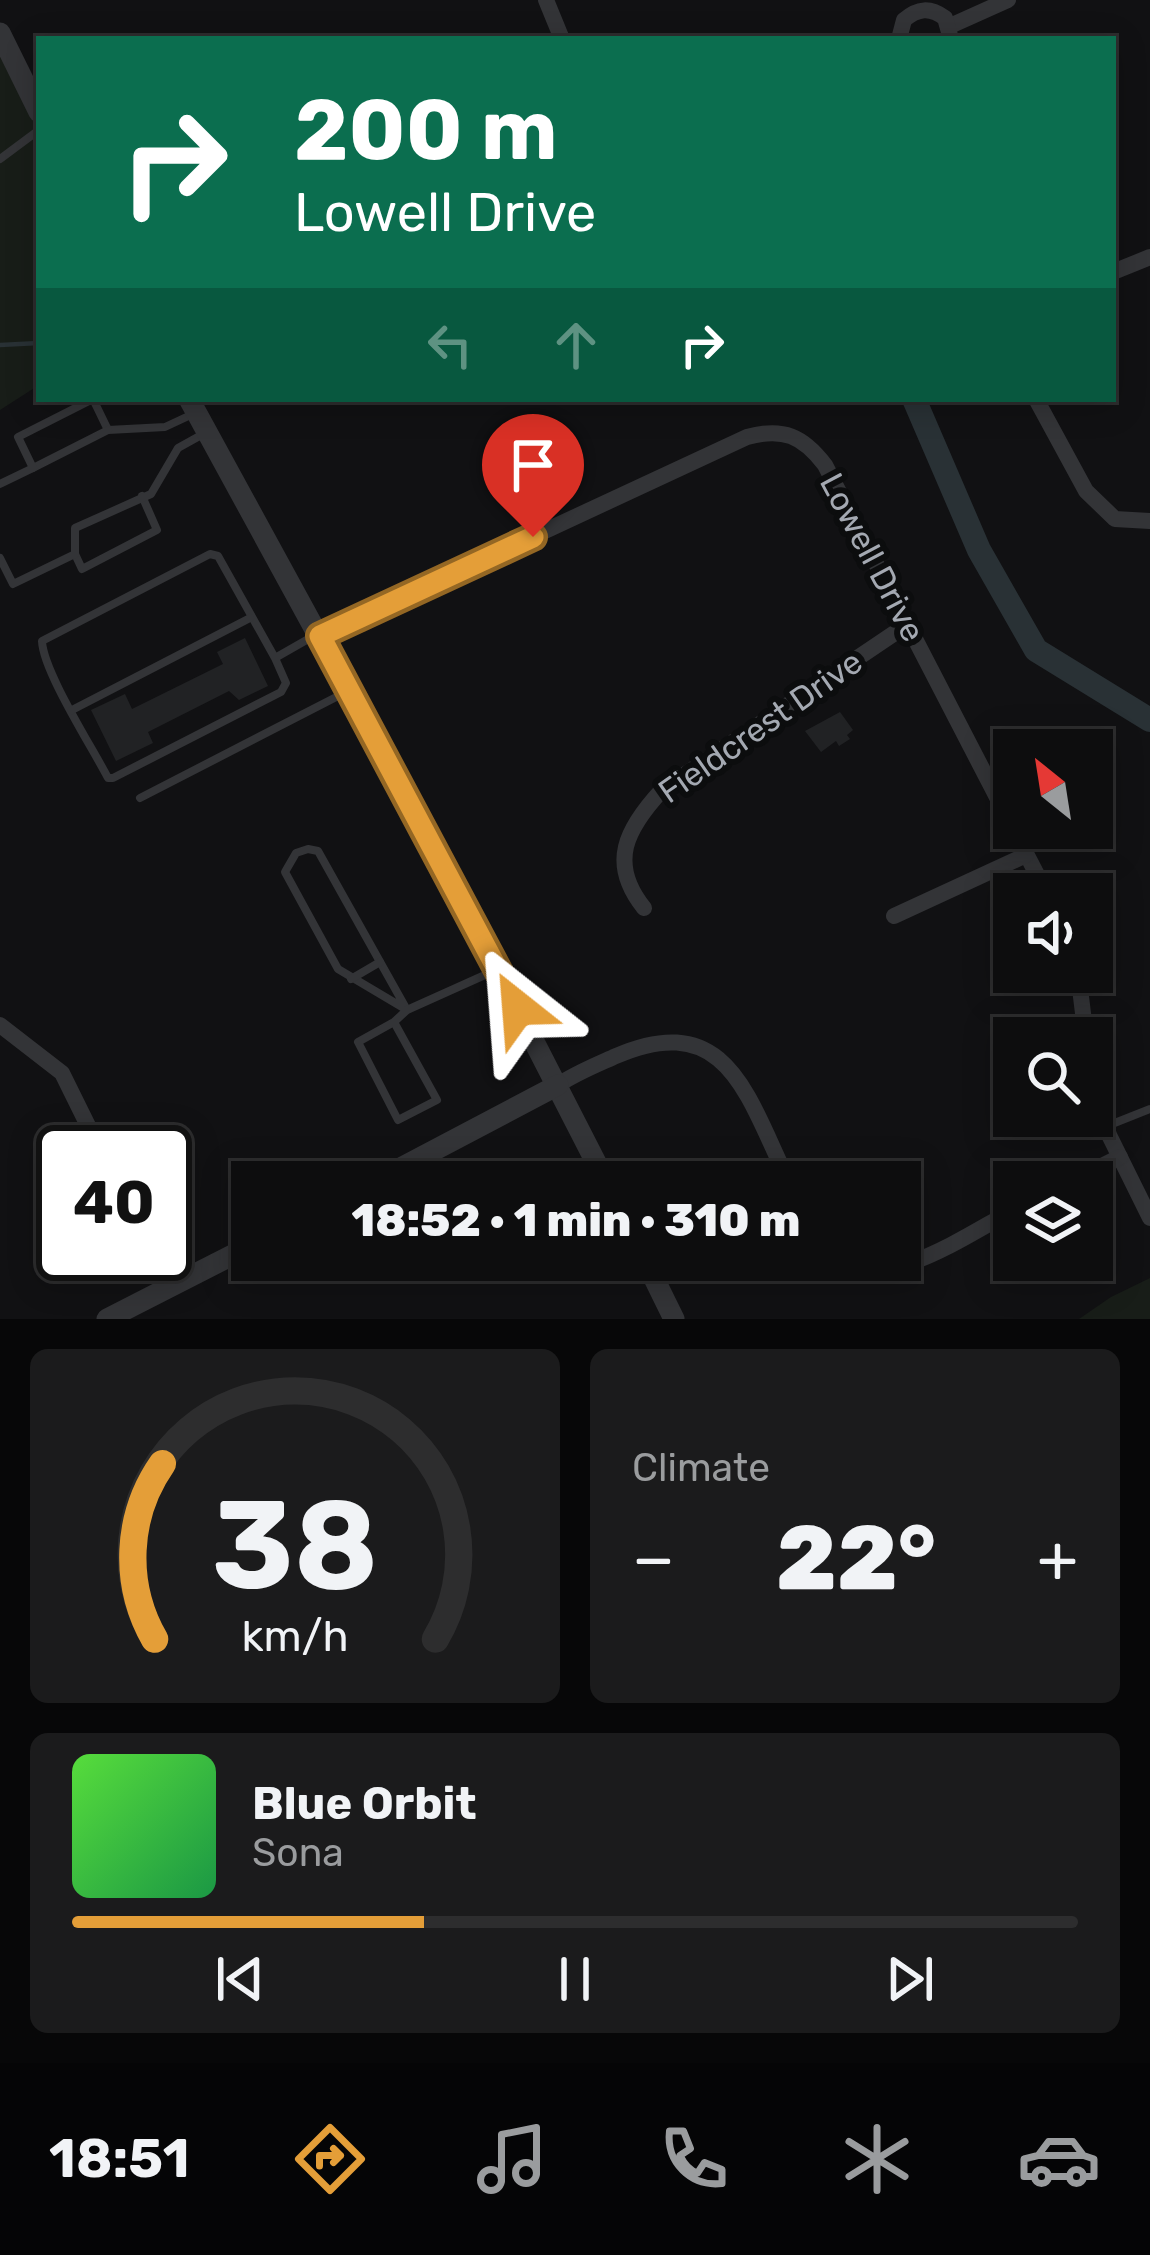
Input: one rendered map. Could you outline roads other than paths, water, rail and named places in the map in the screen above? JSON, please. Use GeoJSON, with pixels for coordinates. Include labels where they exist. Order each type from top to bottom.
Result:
{"type":"FeatureCollection","features":[{"type":"Feature","properties":{"kind":"street"},"geometry":{"type":"LineString","coordinates":[[546,0],[561,36]]}},
{"type":"Feature","properties":{"kind":"street"},"geometry":{"type":"LineString","coordinates":[[900,36],[904,20],[920,10],[937,12],[951,32],[1009,0]]}},
{"type":"Feature","properties":{"kind":"street"},"geometry":{"type":"LineString","coordinates":[[0,33],[36,106]]}},
{"type":"Feature","properties":{"kind":"street"},"geometry":{"type":"LineString","coordinates":[[1116,271],[1150,257]]}},
{"type":"Feature","properties":{"kind":"street"},"geometry":{"type":"LineString","coordinates":[[1038,402],[1086,491],[1115,519],[1150,521]]}},
{"type":"Feature","properties":{"kind":"street"},"geometry":{"type":"LineString","coordinates":[[197,414],[498,969],[596,1161]]}},
{"type":"Feature","properties":{"kind":"street","name":"Lowell Drive"},"geometry":{"type":"LineString","coordinates":[[319,635],[747,437],[770,431],[792,434],[811,446],[825,465],[1036,873]]}},
{"type":"Feature","properties":{"kind":"street","name":"Fieldcrest Drive"},"geometry":{"type":"LineString","coordinates":[[644,908],[631,891],[623,857],[631,832],[653,799],[908,624]]}},
{"type":"Feature","properties":{"kind":"street"},"geometry":{"type":"LineString","coordinates":[[894,916],[1026,854]]}},
{"type":"Feature","properties":{"kind":"street"},"geometry":{"type":"LineString","coordinates":[[0,1025],[62,1073],[88,1125]]}},
{"type":"Feature","properties":{"kind":"street"},"geometry":{"type":"LineString","coordinates":[[414,1161],[580,1072],[647,1043],[679,1040],[719,1058],[739,1083],[778,1161]]}},
{"type":"Feature","properties":{"kind":"street"},"geometry":{"type":"LineString","coordinates":[[1111,1137],[1143,1186],[1150,1218]]}},
{"type":"Feature","properties":{"kind":"street"},"geometry":{"type":"LineString","coordinates":[[1112,1161],[1120,1157]]}},
{"type":"Feature","properties":{"kind":"street"},"geometry":{"type":"LineString","coordinates":[[921,1258],[993,1221]]}},
{"type":"Feature","properties":{"kind":"street"},"geometry":{"type":"LineString","coordinates":[[107,1319],[231,1255]]}},
{"type":"Feature","properties":{"kind":"street"},"geometry":{"type":"LineString","coordinates":[[162,1281],[166,1290]]}},
{"type":"Feature","properties":{"kind":"street"},"geometry":{"type":"LineString","coordinates":[[655,1281],[674,1319]]}},
{"type":"Feature","properties":{"kind":"lane"},"geometry":{"type":"LineString","coordinates":[[0,159],[36,132]]}},
{"type":"Feature","properties":{"kind":"lane"},"geometry":{"type":"LineString","coordinates":[[33,468],[18,436],[87,402]]}},
{"type":"Feature","properties":{"kind":"lane"},"geometry":{"type":"LineString","coordinates":[[94,402],[108,430]]}},
{"type":"Feature","properties":{"kind":"lane"},"geometry":{"type":"LineString","coordinates":[[0,484],[108,430],[165,427],[197,414]]}},
{"type":"Feature","properties":{"kind":"lane"},"geometry":{"type":"LineString","coordinates":[[142,496],[157,530],[82,569],[75,554],[75,528],[142,496],[151,494],[197,414]]}},
{"type":"Feature","properties":{"kind":"lane"},"geometry":{"type":"LineString","coordinates":[[0,558],[13,584],[75,554]]}},
{"type":"Feature","properties":{"kind":"lane"},"geometry":{"type":"LineString","coordinates":[[210,554],[218,556],[274,658],[286,683],[281,692],[108,778],[42,650],[46,636],[210,554]]}},
{"type":"Feature","properties":{"kind":"lane"},"geometry":{"type":"LineString","coordinates":[[72,710],[250,618]]}},
{"type":"Feature","properties":{"kind":"lane"},"geometry":{"type":"LineString","coordinates":[[274,658],[319,635]]}},
{"type":"Feature","properties":{"kind":"lane"},"geometry":{"type":"LineString","coordinates":[[140,798],[347,692]]}},
{"type":"Feature","properties":{"kind":"lane"},"geometry":{"type":"LineString","coordinates":[[319,850],[407,1010],[338,969],[285,872],[296,853],[319,850]]}},
{"type":"Feature","properties":{"kind":"lane"},"geometry":{"type":"LineString","coordinates":[[351,980],[380,962]]}},
{"type":"Feature","properties":{"kind":"lane"},"geometry":{"type":"LineString","coordinates":[[394,1022],[437,1100],[398,1120],[358,1042],[407,1010],[498,969]]}},
{"type":"Feature","properties":{"kind":"lane"},"geometry":{"type":"LineString","coordinates":[[1113,1123],[1150,1108]]}},
{"type":"Feature","properties":{"kind":"waterway"},"geometry":{"type":"LineString","coordinates":[[0,345],[36,343]]}},
{"type":"Feature","properties":{"kind":"waterway"},"geometry":{"type":"LineString","coordinates":[[915,402],[979,550],[1036,650],[1150,720]]}}]}
